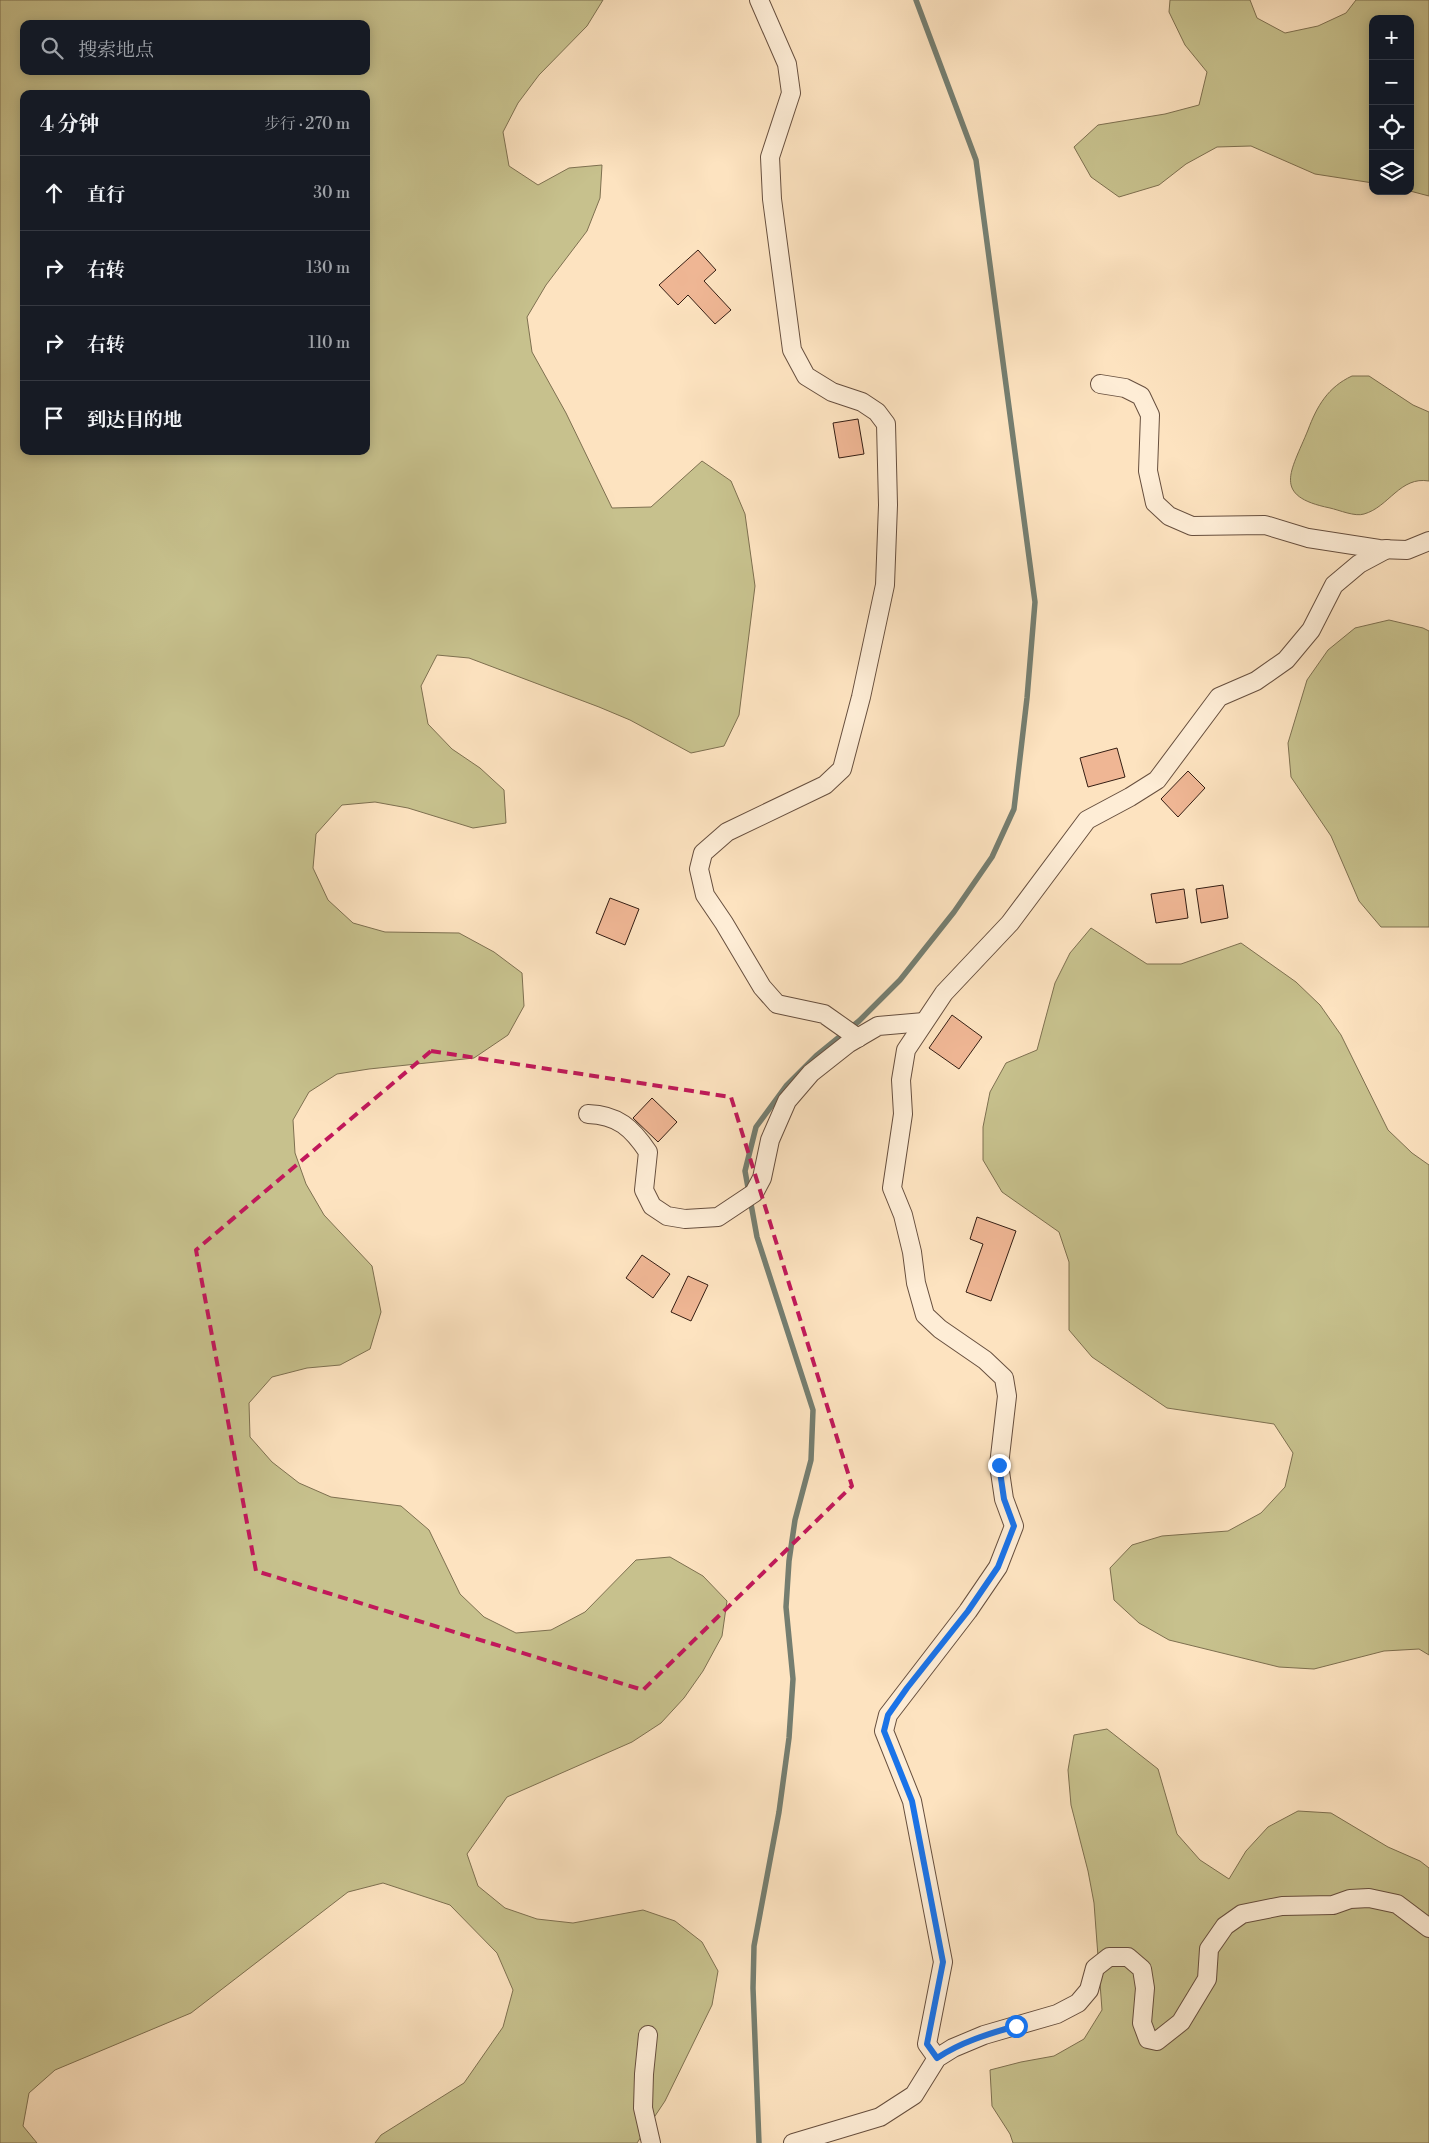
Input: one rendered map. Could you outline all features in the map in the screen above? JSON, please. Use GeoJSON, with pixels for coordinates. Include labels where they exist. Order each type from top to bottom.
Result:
{"type":"FeatureCollection","features":[{"type":"Feature","properties":{"kind":"street"},"geometry":{"type":"LineString","coordinates":[[760,0],[787,64],[791,93],[770,157],[772,199],[792,350],[806,376],[832,392],[862,402],[877,412],[886,424],[888,505],[885,585],[861,697],[842,770],[825,785],[727,832],[703,853],[700,869],[705,895],[762,987],[777,1004],[824,1014],[855,1036]]}},
{"type":"Feature","properties":{"kind":"street"},"geometry":{"type":"LineString","coordinates":[[1100,384],[1125,388],[1141,396],[1150,415],[1148,471],[1155,503],[1169,516],[1192,526],[1265,525],[1308,538],[1388,549],[1407,550],[1429,542]]}},
{"type":"Feature","properties":{"kind":"street"},"geometry":{"type":"LineString","coordinates":[[937,2058],[927,2044],[943,1962],[939,1936],[912,1801],[884,1731],[888,1715],[968,1611],[998,1567],[1014,1526],[1004,1499],[999,1465],[1007,1396],[1004,1378],[984,1360],[940,1329],[925,1315],[916,1283],[912,1252],[903,1216],[892,1188],[903,1114],[901,1080],[906,1050],[944,993],[1010,923],[1087,820],[1130,798],[1157,780],[1219,697],[1256,681],[1286,660],[1311,630],[1334,585],[1359,564],[1388,549]]}},
{"type":"Feature","properties":{"kind":"street"},"geometry":{"type":"LineString","coordinates":[[588,1114],[605,1114],[624,1125],[637,1136],[648,1152],[644,1190],[652,1206],[667,1216],[685,1219],[718,1217],[749,1197],[762,1178],[770,1140],[787,1101],[812,1073],[855,1036],[878,1026],[924,1022]]}},
{"type":"Feature","properties":{"kind":"street"},"geometry":{"type":"LineString","coordinates":[[793,2143],[880,2117],[914,2095],[937,2058],[952,2048],[976,2038],[1057,2014],[1078,2003],[1088,1990],[1095,1968],[1109,1958],[1128,1957],[1142,1969],[1145,1988],[1142,2023],[1148,2039],[1157,2041],[1181,2022],[1207,1979],[1209,1949],[1225,1926],[1242,1914],[1282,1906],[1333,1905],[1350,1899],[1369,1898],[1397,1904],[1429,1928]]}},
{"type":"Feature","properties":{"kind":"street"},"geometry":{"type":"LineString","coordinates":[[648,2035],[643,2108],[651,2143]]}},
{"type":"Feature","properties":{"kind":"highlighted area"},"geometry":{"type":"Polygon","coordinates":[[[431,1051],[731,1097],[852,1486],[643,1690],[256,1571],[196,1250],[431,1051]]]}},
{"type":"Feature","properties":{"kind":"shaded area"},"geometry":{"type":"Polygon","coordinates":[[[0,0],[603,0],[587,26],[539,75],[518,103],[503,132],[509,166],[538,185],[569,168],[602,165],[600,198],[587,231],[546,285],[527,317],[532,352],[566,413],[612,508],[651,507],[702,461],[731,481],[745,514],[755,586],[739,715],[724,746],[691,753],[630,720],[599,707],[469,658],[437,655],[421,686],[428,724],[452,749],[480,768],[504,790],[506,823],[473,828],[408,808],[375,802],[342,805],[316,834],[313,868],[328,900],[353,923],[385,932],[459,933],[494,952],[522,973],[524,1006],[508,1035],[474,1058],[337,1074],[309,1092],[293,1120],[295,1153],[306,1184],[324,1215],[372,1266],[381,1312],[370,1349],[340,1365],[307,1368],[272,1377],[249,1403],[250,1437],[272,1462],[299,1483],[331,1497],[401,1506],[429,1530],[460,1594],[484,1617],[516,1633],[551,1630],[585,1612],[636,1560],[670,1557],[703,1576],[727,1601],[722,1636],[703,1671],[684,1698],[661,1723],[632,1742],[507,1797],[467,1854],[478,1886],[505,1908],[537,1919],[573,1923],[643,1910],[675,1921],[702,1942],[718,1971],[712,2005],[665,2101],[637,2143],[375,2143],[381,2135],[464,2083],[503,2027],[513,1990],[497,1953],[450,1905],[383,1883],[348,1892],[191,2013],[55,2070],[29,2093],[23,2126],[37,2143],[0,2143],[0,0]]]}},
{"type":"Feature","properties":{"kind":"shaded area"},"geometry":{"type":"Polygon","coordinates":[[[1170,0],[1250,0],[1257,18],[1285,33],[1318,26],[1346,13],[1356,0],[1429,0],[1429,196],[1414,192],[1414,15],[1369,15],[1369,182],[1315,174],[1251,146],[1217,147],[1186,164],[1159,185],[1119,197],[1091,177],[1074,147],[1098,125],[1165,114],[1199,105],[1207,72],[1185,45],[1169,12],[1170,0]]]}},
{"type":"Feature","properties":{"kind":"shaded area"},"geometry":{"type":"Polygon","coordinates":[[[1352,376],[1369,376],[1413,405],[1429,412],[1429,481],[1410,483],[1402,487],[1381,505],[1360,515],[1311,503],[1299,497],[1293,489],[1290,480],[1296,458],[1311,421],[1324,398],[1336,386],[1352,376]]]}},
{"type":"Feature","properties":{"kind":"shaded area"},"geometry":{"type":"Polygon","coordinates":[[[1389,620],[1429,631],[1429,927],[1381,927],[1359,901],[1331,836],[1291,777],[1288,743],[1307,680],[1328,650],[1355,628],[1389,620]]]}},
{"type":"Feature","properties":{"kind":"shaded area"},"geometry":{"type":"Polygon","coordinates":[[[1091,928],[1147,964],[1181,964],[1241,943],[1296,982],[1320,1005],[1341,1035],[1388,1130],[1412,1153],[1429,1165],[1429,1655],[1419,1649],[1384,1651],[1314,1669],[1279,1667],[1169,1640],[1139,1623],[1114,1600],[1110,1568],[1132,1545],[1162,1536],[1228,1531],[1261,1513],[1285,1487],[1293,1453],[1274,1424],[1167,1408],[1092,1357],[1069,1330],[1069,1262],[1059,1232],[1002,1192],[983,1160],[983,1127],[990,1092],[1006,1063],[1037,1050],[1055,983],[1070,953],[1091,928]]]}},
{"type":"Feature","properties":{"kind":"shaded area"},"geometry":{"type":"Polygon","coordinates":[[[1107,1729],[1158,1769],[1177,1834],[1200,1860],[1229,1879],[1246,1851],[1268,1827],[1298,1811],[1331,1813],[1388,1847],[1420,1861],[1429,1868],[1429,2143],[1013,2143],[1010,2134],[992,2106],[990,2070],[1054,2056],[1084,2039],[1102,2010],[1094,1903],[1071,1805],[1068,1770],[1074,1735],[1107,1729]]]}},
{"type":"Feature","properties":{"kind":"building"},"geometry":{"type":"Polygon","coordinates":[[[698,250],[716,270],[704,281],[731,310],[715,324],[688,295],[678,305],[659,285],[698,250]]]}},
{"type":"Feature","properties":{"kind":"building"},"geometry":{"type":"Polygon","coordinates":[[[858,419],[864,454],[839,458],[833,423],[858,419]]]}},
{"type":"Feature","properties":{"kind":"building"},"geometry":{"type":"Polygon","coordinates":[[[1117,748],[1125,777],[1088,787],[1080,758],[1117,748]]]}},
{"type":"Feature","properties":{"kind":"building"},"geometry":{"type":"Polygon","coordinates":[[[1188,771],[1205,788],[1178,817],[1161,799],[1188,771]]]}},
{"type":"Feature","properties":{"kind":"building"},"geometry":{"type":"Polygon","coordinates":[[[1223,885],[1228,918],[1201,923],[1196,889],[1223,885]]]}},
{"type":"Feature","properties":{"kind":"building"},"geometry":{"type":"Polygon","coordinates":[[[1184,889],[1188,918],[1156,923],[1151,894],[1184,889]]]}},
{"type":"Feature","properties":{"kind":"building"},"geometry":{"type":"Polygon","coordinates":[[[610,898],[639,909],[625,945],[596,933],[610,898]]]}},
{"type":"Feature","properties":{"kind":"building"},"geometry":{"type":"Polygon","coordinates":[[[952,1015],[982,1037],[959,1069],[929,1048],[952,1015]]]}},
{"type":"Feature","properties":{"kind":"building"},"geometry":{"type":"Polygon","coordinates":[[[652,1098],[677,1122],[658,1142],[633,1118],[652,1098]]]}},
{"type":"Feature","properties":{"kind":"building"},"geometry":{"type":"Polygon","coordinates":[[[977,1217],[1016,1231],[991,1301],[966,1292],[983,1244],[970,1239],[977,1217]]]}},
{"type":"Feature","properties":{"kind":"building"},"geometry":{"type":"Polygon","coordinates":[[[642,1255],[670,1274],[653,1298],[626,1278],[642,1255]]]}},
{"type":"Feature","properties":{"kind":"building"},"geometry":{"type":"Polygon","coordinates":[[[688,1276],[708,1285],[691,1321],[671,1312],[688,1276]]]}},
{"type":"Feature","properties":{"kind":"waterway"},"geometry":{"type":"LineString","coordinates":[[759,2143],[753,1988],[754,1946],[779,1812],[789,1738],[793,1679],[786,1607],[789,1561],[795,1520],[811,1460],[813,1410],[757,1237],[745,1171],[756,1127],[786,1086],[816,1056],[859,1021],[900,980],[954,912],[992,857],[1014,809],[1027,698],[1035,602],[976,160],[916,0]]}},
{"type":"Feature","properties":{"kind":"route"},"geometry":{"type":"LineString","coordinates":[[999,1465],[1004,1499],[1014,1526],[998,1567],[968,1611],[888,1715],[884,1731],[912,1801],[943,1962],[927,2044],[937,2058],[952,2048],[984,2035],[1016,2026]]}}]}
